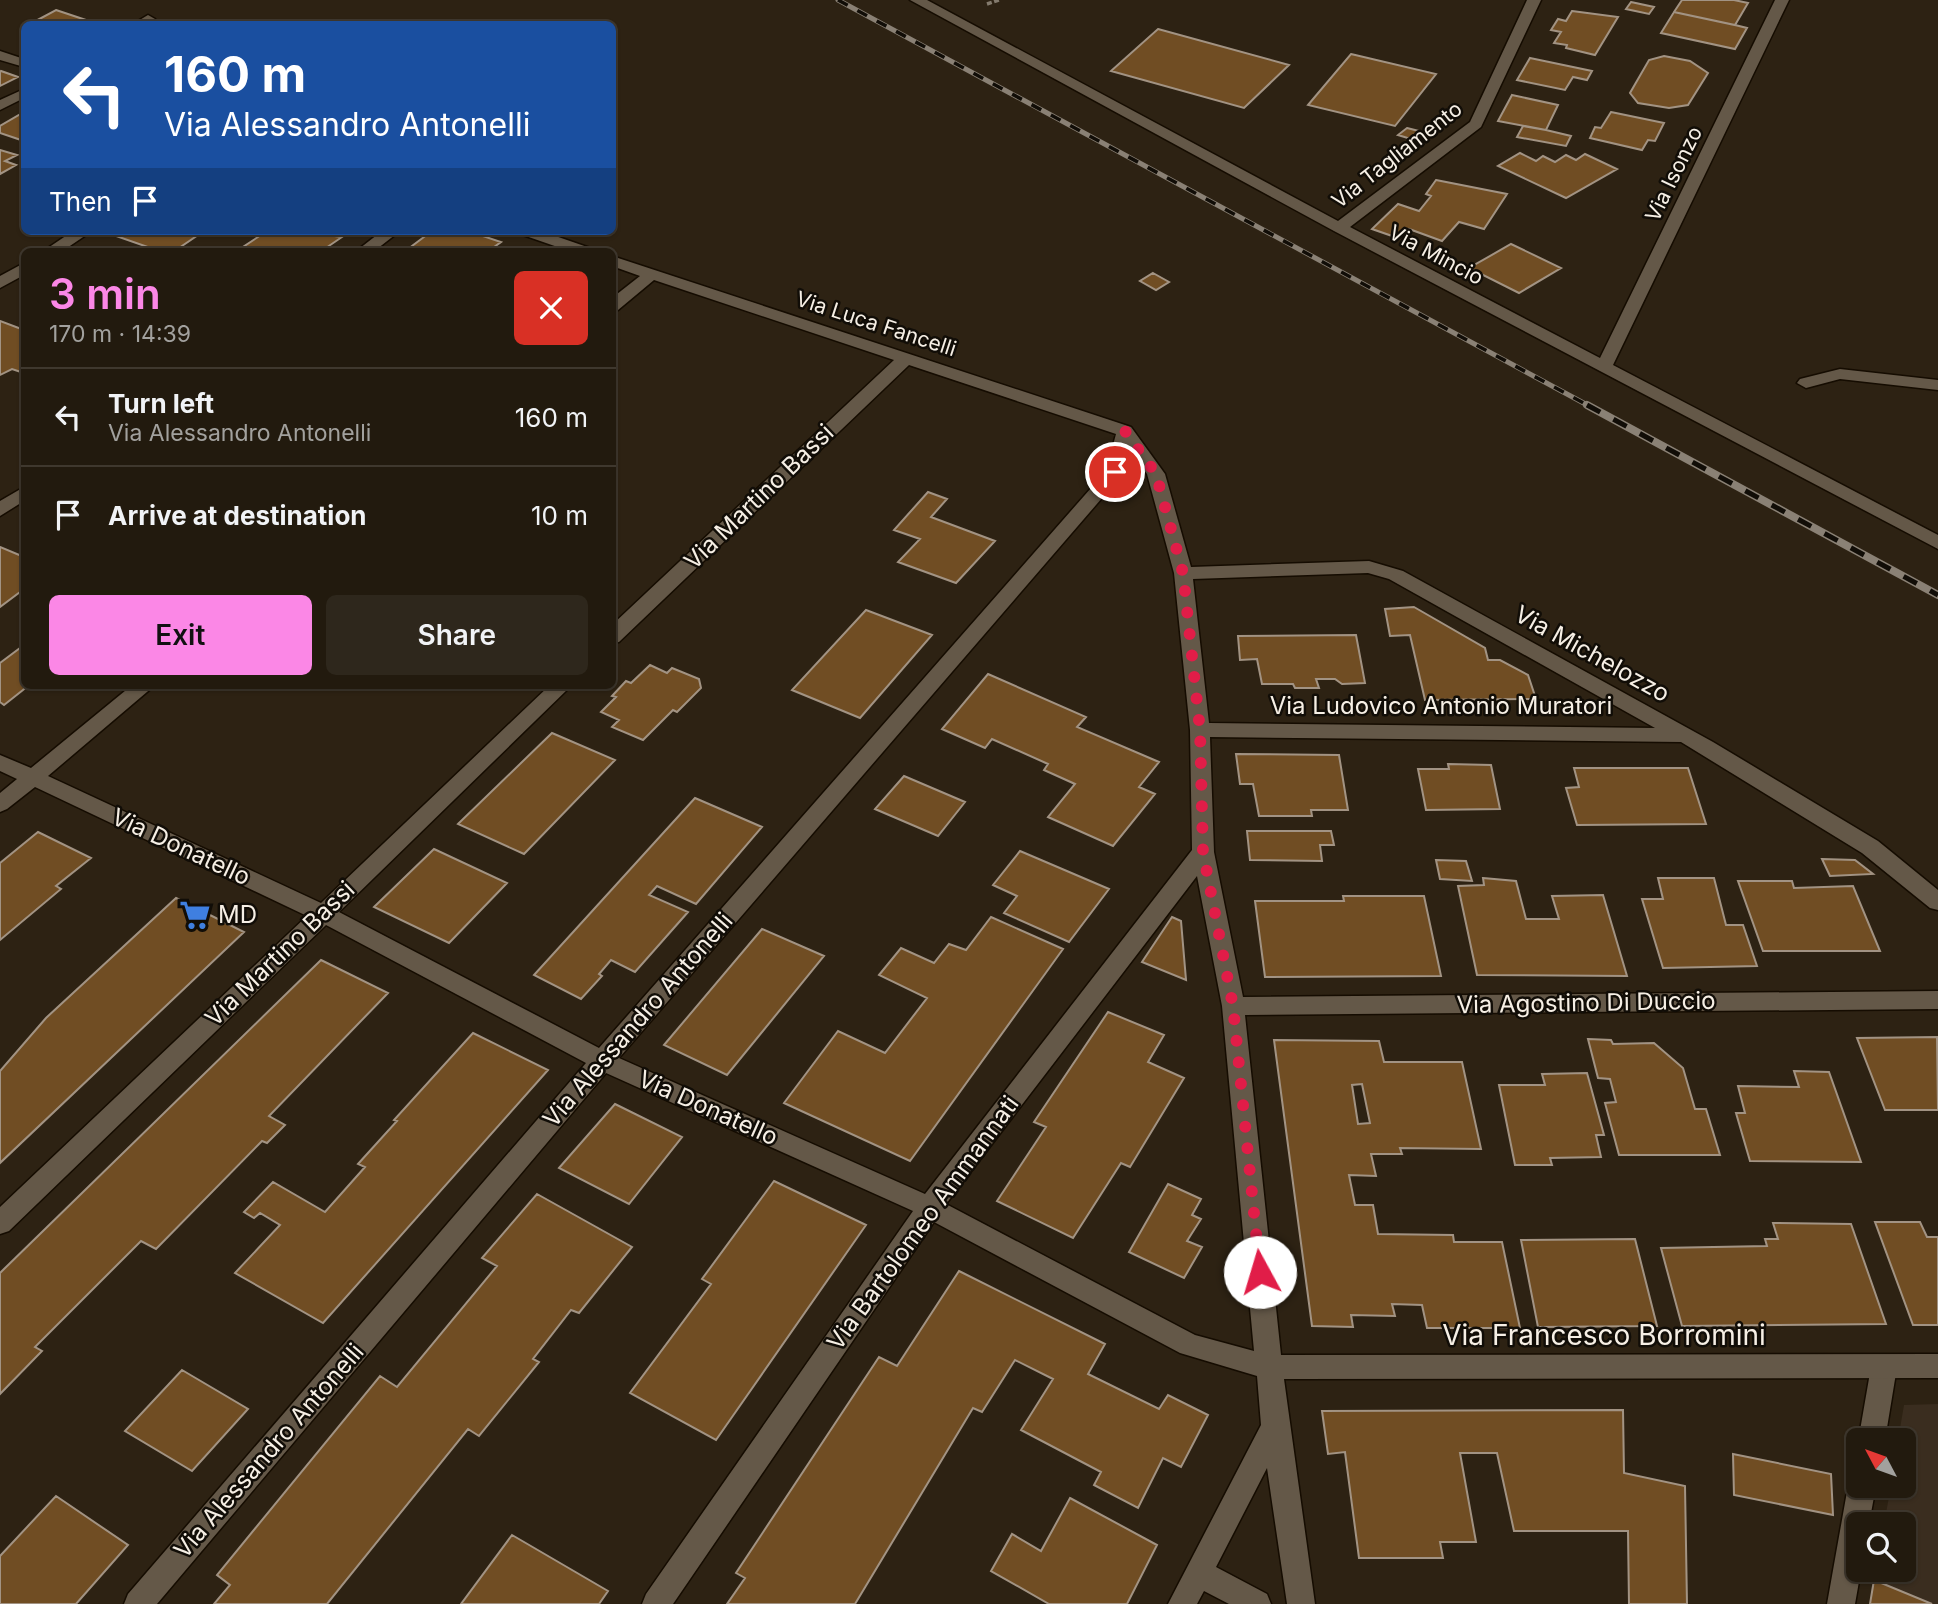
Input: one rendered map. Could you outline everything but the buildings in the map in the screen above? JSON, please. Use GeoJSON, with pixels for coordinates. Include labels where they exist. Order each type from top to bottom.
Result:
{"type":"FeatureCollection","features":[{"type":"Feature","properties":{"kind":"street","name":"Via Mincio"},"geometry":{"type":"LineString","coordinates":[[917,0],[1339,228],[1938,543]]}},
{"type":"Feature","properties":{"kind":"street","name":"Via Tagliamento"},"geometry":{"type":"LineString","coordinates":[[1339,228],[1476,124],[1534,0]]}},
{"type":"Feature","properties":{"kind":"street","name":"Via Isonzo"},"geometry":{"type":"LineString","coordinates":[[1604,367],[1782,0]]}},
{"type":"Feature","properties":{"kind":"street"},"geometry":{"type":"LineString","coordinates":[[0,55],[21,62]]}},
{"type":"Feature","properties":{"kind":"street"},"geometry":{"type":"LineString","coordinates":[[0,106],[21,95]]}},
{"type":"Feature","properties":{"kind":"street"},"geometry":{"type":"LineString","coordinates":[[56,248],[78,235]]}},
{"type":"Feature","properties":{"kind":"street"},"geometry":{"type":"LineString","coordinates":[[369,248],[386,235]]}},
{"type":"Feature","properties":{"kind":"street"},"geometry":{"type":"LineString","coordinates":[[538,235],[576,248]]}},
{"type":"Feature","properties":{"kind":"street","name":"Via Luca Fancelli"},"geometry":{"type":"LineString","coordinates":[[616,262],[1125,431]]}},
{"type":"Feature","properties":{"kind":"street"},"geometry":{"type":"LineString","coordinates":[[0,283],[21,270]]}},
{"type":"Feature","properties":{"kind":"street"},"geometry":{"type":"LineString","coordinates":[[616,304],[652,274]]}},
{"type":"Feature","properties":{"kind":"street","name":"Via Martino Bassi"},"geometry":{"type":"LineString","coordinates":[[616,633],[906,358]]}},
{"type":"Feature","properties":{"kind":"street"},"geometry":{"type":"LineString","coordinates":[[1806,383],[1840,374],[1938,385]]}},
{"type":"Feature","properties":{"kind":"street"},"geometry":{"type":"LineString","coordinates":[[1125,431],[1156,474],[1183,573],[1200,730],[1203,852],[1233,1006],[1275,1426],[1301,1604]]}},
{"type":"Feature","properties":{"kind":"street","name":"Via Alessandro Antonelli"},"geometry":{"type":"LineString","coordinates":[[138,1604],[602,1061],[1115,472],[1125,431]]}},
{"type":"Feature","properties":{"kind":"street"},"geometry":{"type":"LineString","coordinates":[[0,510],[21,495]]}},
{"type":"Feature","properties":{"kind":"street","name":"Via Michelozzo"},"geometry":{"type":"LineString","coordinates":[[1183,573],[1369,567],[1396,575],[1683,735],[1870,847],[1938,902]]}},
{"type":"Feature","properties":{"kind":"street"},"geometry":{"type":"LineString","coordinates":[[0,804],[140,689]]}},
{"type":"Feature","properties":{"kind":"street","name":"Via Martino Bassi"},"geometry":{"type":"LineString","coordinates":[[0,1223],[558,689]]}},
{"type":"Feature","properties":{"kind":"street","name":"Via Ludovico Antonio Muratori"},"geometry":{"type":"LineString","coordinates":[[1200,730],[1683,735]]}},
{"type":"Feature","properties":{"kind":"street","name":"Via Donatello"},"geometry":{"type":"LineString","coordinates":[[0,762],[322,914],[602,1061],[929,1207],[1189,1345],[1269,1367]]}},
{"type":"Feature","properties":{"kind":"street","name":"Via Bartolomeo Ammannati"},"geometry":{"type":"LineString","coordinates":[[656,1604],[929,1207],[1203,852]]}},
{"type":"Feature","properties":{"kind":"street","name":"Via Agostino Di Duccio"},"geometry":{"type":"LineString","coordinates":[[1233,1006],[1938,1000]]}},
{"type":"Feature","properties":{"kind":"street","name":"Via Francesco Borromini"},"geometry":{"type":"LineString","coordinates":[[1269,1367],[1938,1366]]}},
{"type":"Feature","properties":{"kind":"street"},"geometry":{"type":"LineString","coordinates":[[1873,1428],[1884,1367]]}},
{"type":"Feature","properties":{"kind":"street"},"geometry":{"type":"LineString","coordinates":[[1182,1604],[1275,1426]]}},
{"type":"Feature","properties":{"kind":"street"},"geometry":{"type":"LineString","coordinates":[[1840,1604],[1860,1498]]}},
{"type":"Feature","properties":{"kind":"street"},"geometry":{"type":"LineString","coordinates":[[1198,1572],[1257,1604]]}},
{"type":"Feature","properties":{"kind":"shaded area"},"geometry":{"type":"Polygon","coordinates":[[[1938,1404],[1938,1604],[1872,1604],[1875,1582],[1916,1582],[1916,1512],[1886,1512],[1889,1498],[1916,1498],[1916,1428],[1900,1428],[1904,1405],[1938,1404]]]}},
{"type":"Feature","properties":{"kind":"railway"},"geometry":{"type":"LineString","coordinates":[[838,0],[1591,407]]}},
{"type":"Feature","properties":{"kind":"railway"},"geometry":{"type":"LineString","coordinates":[[1587,405],[1938,595]]}},
{"type":"Feature","properties":{"kind":"place","name":"MD"},"geometry":{"type":"Point","coordinates":[195,915]}},
{"type":"Feature","properties":{"kind":"route"},"geometry":{"type":"LineString","coordinates":[[1115,472],[1125,431],[1156,474],[1183,573],[1200,730],[1203,852],[1233,1006],[1260,1272]]}}]}
